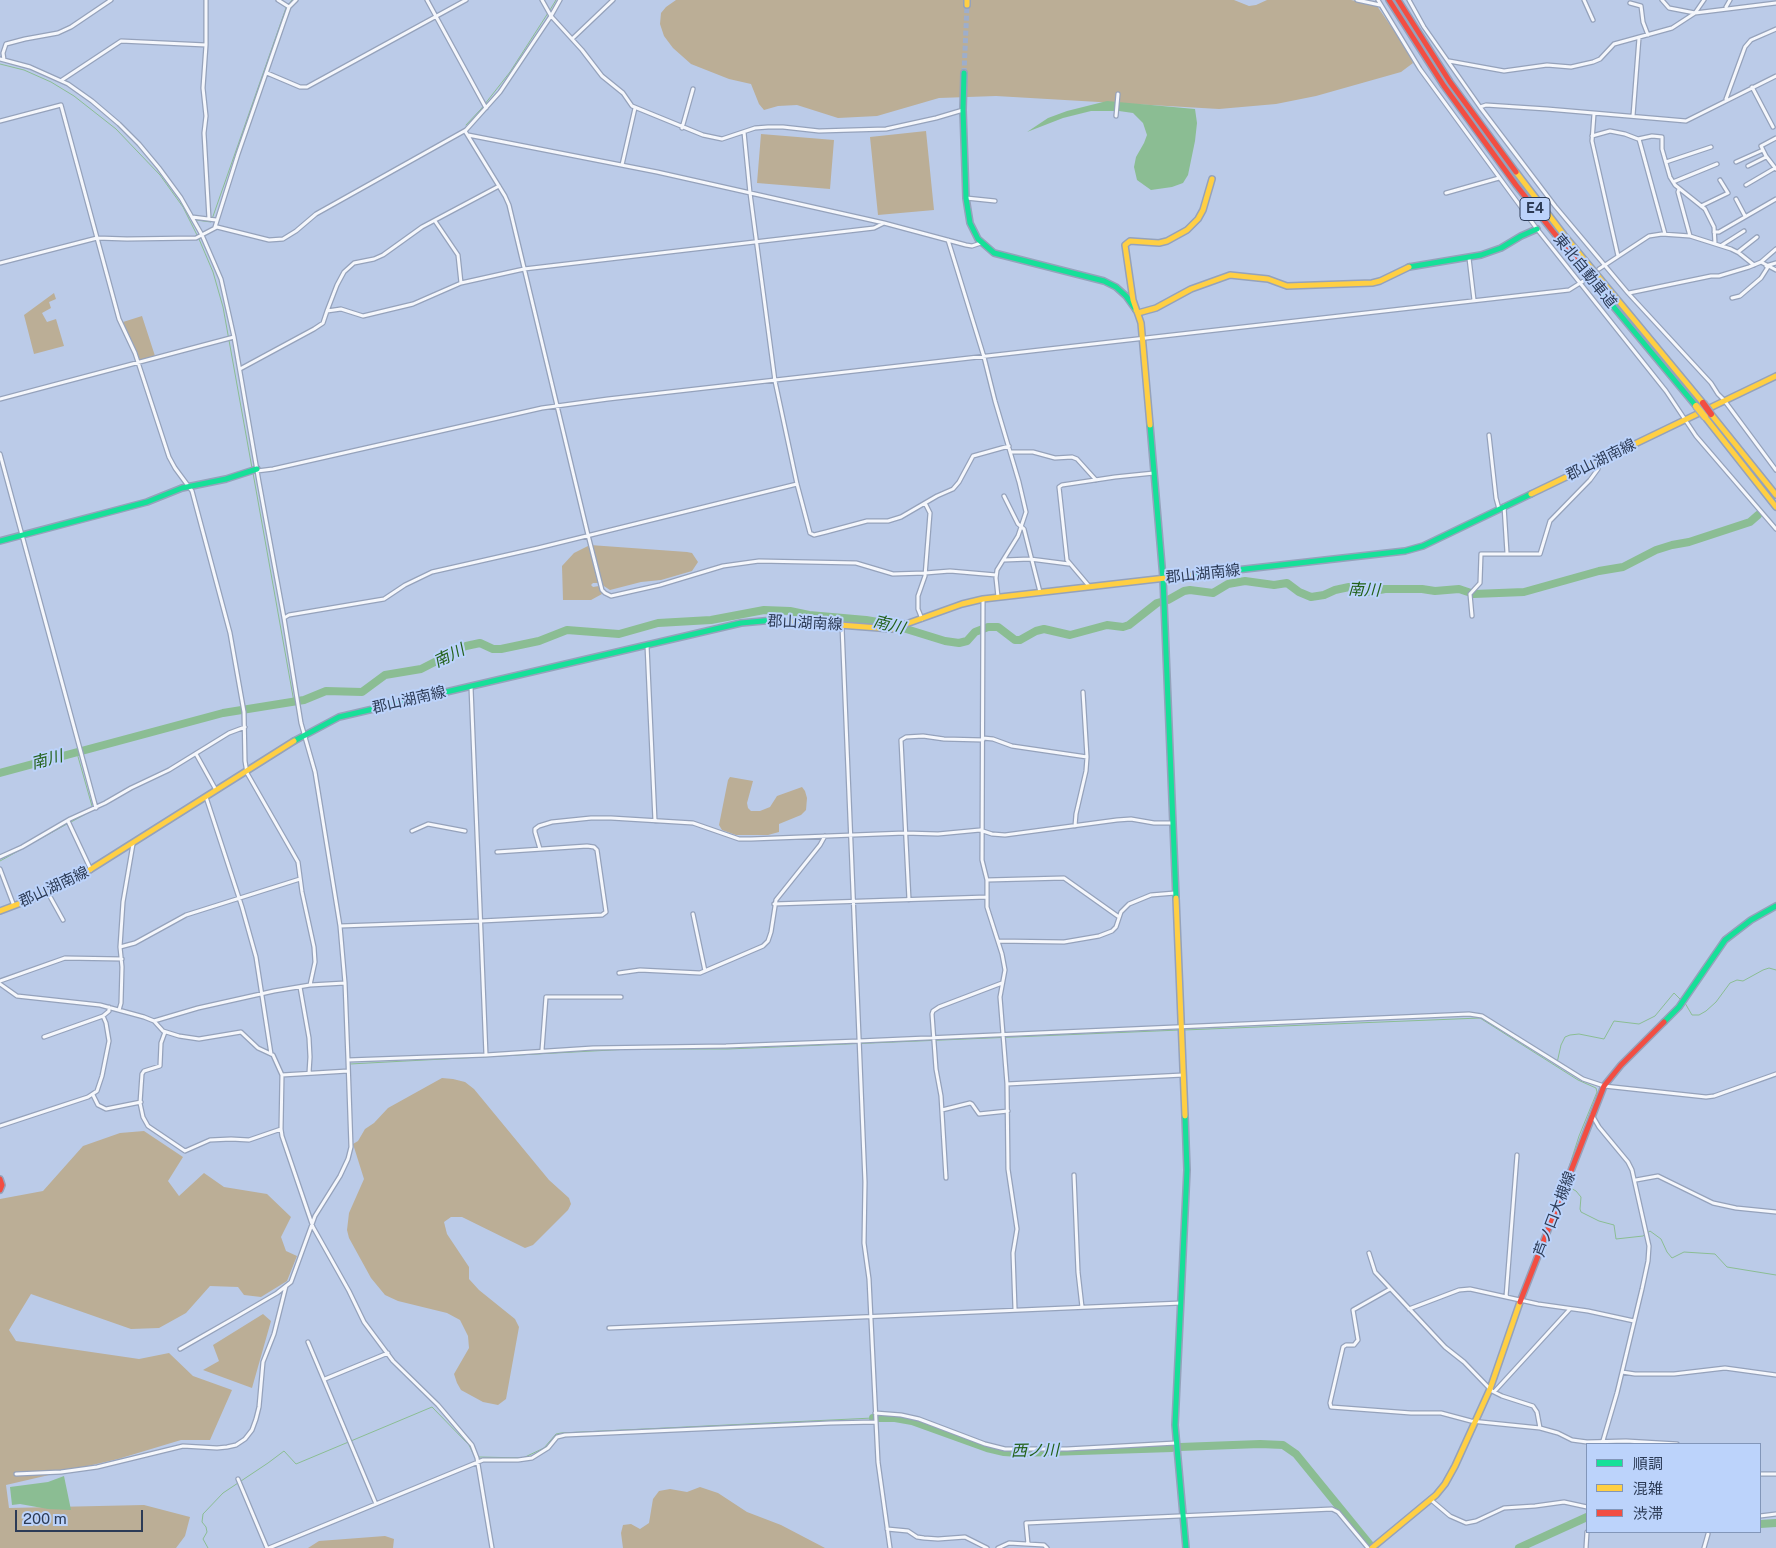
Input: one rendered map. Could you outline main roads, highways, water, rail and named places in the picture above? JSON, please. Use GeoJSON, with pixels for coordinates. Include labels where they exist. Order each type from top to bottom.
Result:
{"type":"FeatureCollection","features":[{"type":"Feature","properties":{"kind":"main road","name":"東北自動車道"},"geometry":{"type":"LineString","coordinates":[[1389,0],[1444,86],[1516,185],[1592,281],[1700,405],[1711,414],[1776,495]]}},
{"type":"Feature","properties":{"kind":"main road","name":"東北自動車道"},"geometry":{"type":"LineString","coordinates":[[1398,0],[1450,82],[1522,181],[1700,405],[1705,417],[1776,507]]}},
{"type":"Feature","properties":{"kind":"main road"},"geometry":{"type":"LineString","coordinates":[[964,72],[963,110],[966,198],[970,223],[982,243],[994,253],[1104,281],[1116,287],[1126,296],[1138,313]]}},
{"type":"Feature","properties":{"kind":"main road"},"geometry":{"type":"LineString","coordinates":[[1186,1548],[1175,1425],[1187,1170],[1163,578],[1143,339],[1138,313],[1133,300],[1125,245],[1130,242],[1159,243],[1175,238],[1187,230],[1198,219],[1203,210],[1212,178]]}},
{"type":"Feature","properties":{"kind":"main road"},"geometry":{"type":"LineString","coordinates":[[1138,313],[1156,308],[1191,289],[1223,276],[1268,279],[1287,286],[1372,283],[1408,267],[1469,258],[1494,251],[1521,236],[1537,230]]}},
{"type":"Feature","properties":{"kind":"main road","name":"郡山湖南線"},"geometry":{"type":"LineString","coordinates":[[0,911],[48,893],[91,870],[305,734],[339,717],[720,627],[757,621],[786,620],[892,630],[962,604],[983,599],[1406,551],[1423,546],[1776,376]]}},
{"type":"Feature","properties":{"kind":"main road"},"geometry":{"type":"LineString","coordinates":[[0,541],[147,502],[176,490],[257,470]]}},
{"type":"Feature","properties":{"kind":"main road","name":"芦ノ口大槻線"},"geometry":{"type":"LineString","coordinates":[[1372,1548],[1445,1484],[1492,1390],[1521,1301],[1604,1086],[1621,1064],[1678,1006],[1725,940],[1752,920],[1776,906]]}},
{"type":"Feature","properties":{"kind":"main road"},"geometry":{"type":"LineString","coordinates":[[0,1180],[2,1187],[0,1190]]}},
{"type":"Feature","properties":{"kind":"waterway"},"geometry":{"type":"LineString","coordinates":[[289,4],[292,0]]}},
{"type":"Feature","properties":{"kind":"waterway"},"geometry":{"type":"LineString","coordinates":[[550,10],[556,0]]}},
{"type":"Feature","properties":{"kind":"waterway"},"geometry":{"type":"LineString","coordinates":[[196,220],[211,222],[286,8]]}},
{"type":"Feature","properties":{"kind":"waterway"},"geometry":{"type":"LineString","coordinates":[[466,125],[510,72],[548,13]]}},
{"type":"Feature","properties":{"kind":"waterway"},"geometry":{"type":"LineString","coordinates":[[0,64],[24,70],[51,82],[74,96],[116,129],[160,175],[183,207],[197,235]]}},
{"type":"Feature","properties":{"kind":"waterway"},"geometry":{"type":"LineString","coordinates":[[199,239],[213,272],[223,307],[252,468]]}},
{"type":"Feature","properties":{"kind":"waterway"},"geometry":{"type":"LineString","coordinates":[[253,473],[294,702]]}},
{"type":"Feature","properties":{"kind":"waterway","name":"南川"},"geometry":{"type":"LineString","coordinates":[[0,773],[223,713],[304,700],[326,691],[362,692],[385,675],[421,669],[466,646],[480,643],[493,649],[501,649],[539,641],[567,630],[619,634],[658,623],[711,620],[764,610],[790,611],[809,615],[890,624],[945,641],[959,643],[967,641],[975,632],[988,627],[998,627],[1015,640],[1020,640],[1036,631],[1044,629],[1070,635],[1107,625],[1123,627],[1129,625],[1157,603],[1168,600],[1184,591],[1213,593],[1228,584],[1245,581],[1274,585],[1287,583],[1299,592],[1311,597],[1349,587],[1369,592],[1385,589],[1435,591],[1459,589],[1474,594],[1524,592],[1599,571],[1623,567],[1656,550],[1689,542],[1750,522],[1758,515]]}},
{"type":"Feature","properties":{"kind":"waterway"},"geometry":{"type":"LineString","coordinates":[[77,753],[92,806]]}},
{"type":"Feature","properties":{"kind":"waterway"},"geometry":{"type":"LineString","coordinates":[[71,822],[93,810]]}},
{"type":"Feature","properties":{"kind":"waterway"},"geometry":{"type":"LineString","coordinates":[[0,861],[67,824]]}},
{"type":"Feature","properties":{"kind":"waterway"},"geometry":{"type":"LineString","coordinates":[[1685,1003],[1692,1015],[1699,1015],[1716,1002],[1730,983],[1737,980],[1743,981],[1769,968],[1776,970]]}},
{"type":"Feature","properties":{"kind":"waterway"},"geometry":{"type":"LineString","coordinates":[[1557,1063],[1565,1037],[1579,1034],[1604,1039],[1614,1021],[1639,1024],[1655,1016],[1674,993],[1681,1000]]}},
{"type":"Feature","properties":{"kind":"waterway"},"geometry":{"type":"LineString","coordinates":[[1184,1030],[1480,1018],[1578,1080],[1596,1088],[1597,1092],[1579,1136],[1564,1183]]}},
{"type":"Feature","properties":{"kind":"waterway"},"geometry":{"type":"LineString","coordinates":[[350,1064],[630,1049],[728,1049],[1180,1030]]}},
{"type":"Feature","properties":{"kind":"waterway"},"geometry":{"type":"LineString","coordinates":[[1567,1186],[1576,1191],[1581,1197],[1581,1212],[1599,1221],[1614,1225],[1616,1239],[1643,1236],[1650,1231],[1661,1239],[1672,1258],[1684,1252],[1715,1254],[1727,1267],[1776,1275]]}},
{"type":"Feature","properties":{"kind":"waterway"},"geometry":{"type":"LineString","coordinates":[[208,1548],[203,1539],[207,1532],[202,1522],[203,1514],[223,1493],[284,1451],[296,1464],[432,1407],[469,1445],[475,1457]]}},
{"type":"Feature","properties":{"kind":"waterway"},"geometry":{"type":"LineString","coordinates":[[479,1457],[523,1458],[544,1448],[556,1434],[561,1433],[873,1418]]}},
{"type":"Feature","properties":{"kind":"waterway","name":"西ノ川"},"geometry":{"type":"LineString","coordinates":[[873,1418],[895,1418],[912,1421],[987,1448],[1004,1452],[1172,1448]]}},
{"type":"Feature","properties":{"kind":"waterway","name":"西ノ川"},"geometry":{"type":"LineString","coordinates":[[1180,1447],[1283,1445],[1296,1454],[1371,1546]]}},
{"type":"Feature","properties":{"kind":"waterway","name":"西ノ川"},"geometry":{"type":"LineString","coordinates":[[1519,1548],[1586,1517]]}},
{"type":"Feature","properties":{"kind":"waterway","name":"西ノ川"},"geometry":{"type":"LineString","coordinates":[[1761,1524],[1776,1523]]}},
{"type":"Feature","properties":{"kind":"tunnel"},"geometry":{"type":"LineString","coordinates":[[964,73],[967,5]]}}]}
